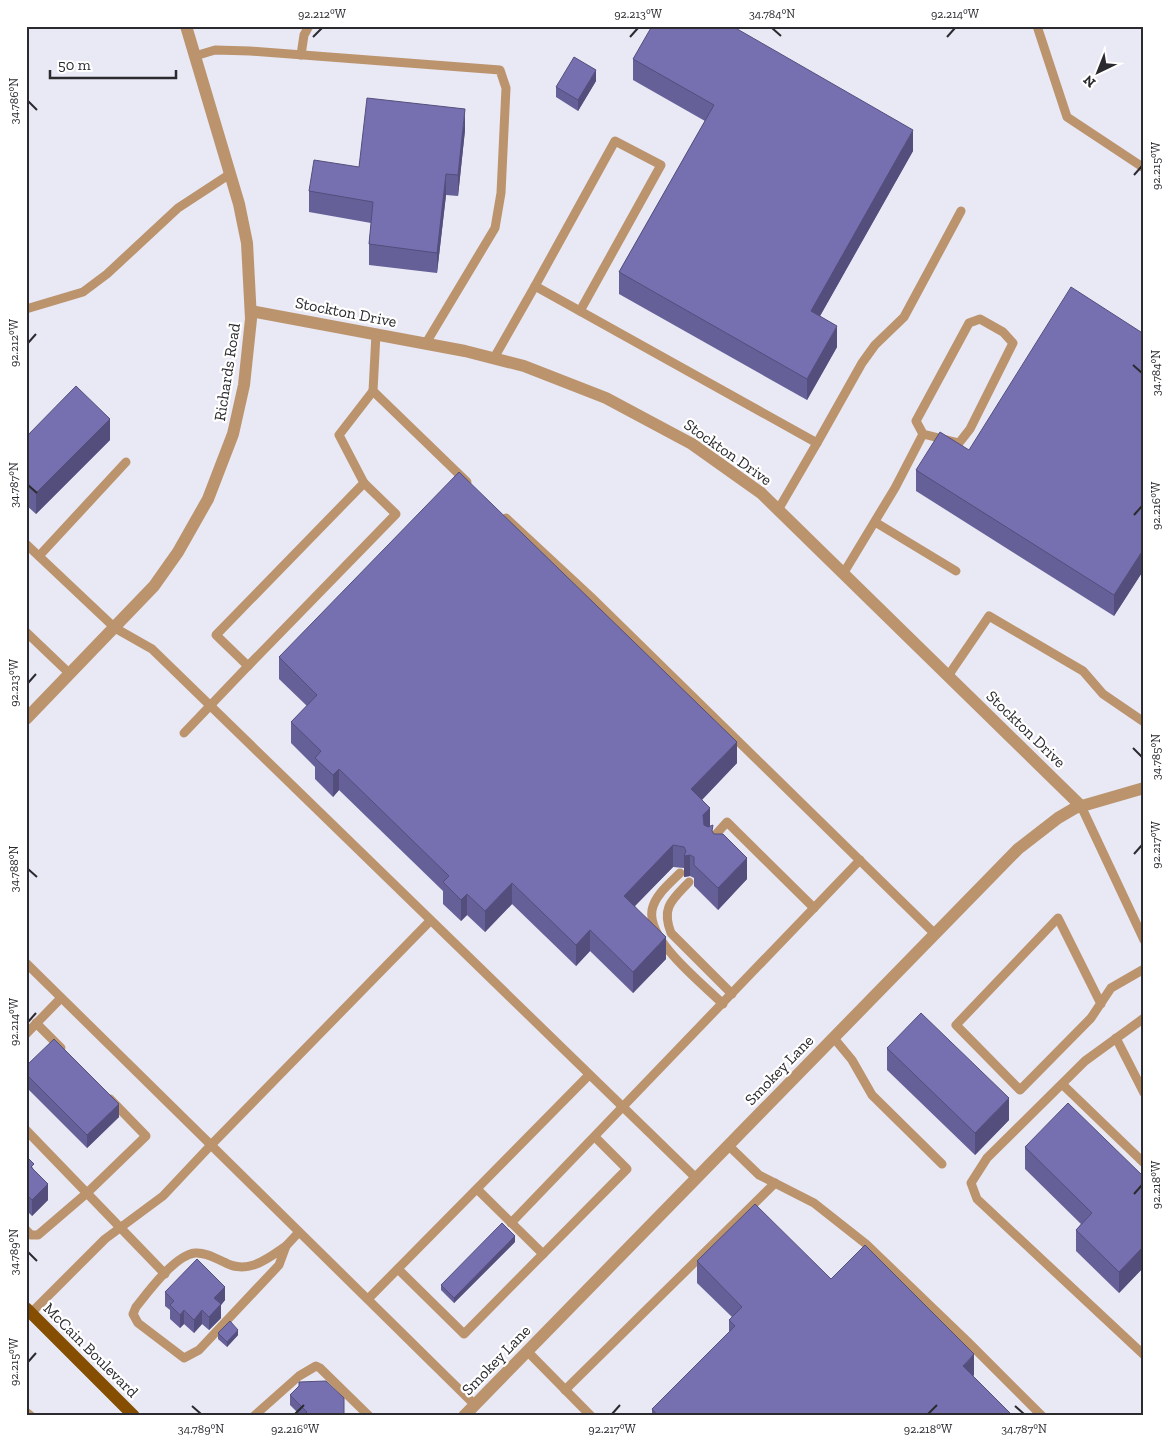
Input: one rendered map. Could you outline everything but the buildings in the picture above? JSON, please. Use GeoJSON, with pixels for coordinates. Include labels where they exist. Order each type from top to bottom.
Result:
{"type":"FeatureCollection","features":[{"type":"Feature","properties":{"kind":"main road","name":"McCain Boulevard"},"geometry":{"type":"LineString","coordinates":[[28,1313],[134,1416]]}},
{"type":"Feature","properties":{"kind":"street","name":"Richards Road"},"geometry":{"type":"LineString","coordinates":[[26,720],[154,586],[178,552],[208,499],[233,434],[249,357],[251,311],[247,243],[230,174],[186,26]]}},
{"type":"Feature","properties":{"kind":"street","name":"Stockton Drive"},"geometry":{"type":"LineString","coordinates":[[251,311],[426,343],[524,366],[606,398],[654,423],[732,471],[778,510],[1081,806]]}},
{"type":"Feature","properties":{"kind":"street","name":"Smokey Lane"},"geometry":{"type":"LineString","coordinates":[[464,1416],[1018,849],[1058,818],[1081,806],[1144,788]]}},
{"type":"Feature","properties":{"kind":"lane"},"geometry":{"type":"LineString","coordinates":[[301,55],[304,34],[309,26]]}},
{"type":"Feature","properties":{"kind":"lane"},"geometry":{"type":"LineString","coordinates":[[1037,26],[1067,117],[1144,168]]}},
{"type":"Feature","properties":{"kind":"lane"},"geometry":{"type":"LineString","coordinates":[[195,56],[215,50],[500,70],[506,88],[501,193],[495,228],[426,343]]}},
{"type":"Feature","properties":{"kind":"lane"},"geometry":{"type":"LineString","coordinates":[[494,358],[616,141],[661,165],[580,311]]}},
{"type":"Feature","properties":{"kind":"lane"},"geometry":{"type":"LineString","coordinates":[[26,309],[83,292],[107,274],[178,208],[230,174]]}},
{"type":"Feature","properties":{"kind":"lane"},"geometry":{"type":"LineString","coordinates":[[778,510],[862,363],[874,346],[904,317],[961,211]]}},
{"type":"Feature","properties":{"kind":"lane"},"geometry":{"type":"LineString","coordinates":[[534,286],[817,443]]}},
{"type":"Feature","properties":{"kind":"lane"},"geometry":{"type":"LineString","coordinates":[[980,319],[1003,332],[1013,343],[970,429],[959,443],[923,434],[916,421],[969,323],[980,319]]}},
{"type":"Feature","properties":{"kind":"lane"},"geometry":{"type":"LineString","coordinates":[[184,733],[396,514],[364,483],[339,435],[373,391],[376,334]]}},
{"type":"Feature","properties":{"kind":"lane"},"geometry":{"type":"LineString","coordinates":[[373,391],[478,492]]}},
{"type":"Feature","properties":{"kind":"lane"},"geometry":{"type":"LineString","coordinates":[[844,574],[923,434]]}},
{"type":"Feature","properties":{"kind":"lane"},"geometry":{"type":"LineString","coordinates":[[39,556],[126,462]]}},
{"type":"Feature","properties":{"kind":"lane"},"geometry":{"type":"LineString","coordinates":[[248,666],[216,635],[364,483]]}},
{"type":"Feature","properties":{"kind":"lane"},"geometry":{"type":"LineString","coordinates":[[499,512],[605,611],[934,933]]}},
{"type":"Feature","properties":{"kind":"lane"},"geometry":{"type":"LineString","coordinates":[[875,522],[956,571]]}},
{"type":"Feature","properties":{"kind":"lane"},"geometry":{"type":"LineString","coordinates":[[26,544],[115,628],[152,650],[696,1178]]}},
{"type":"Feature","properties":{"kind":"lane"},"geometry":{"type":"LineString","coordinates":[[948,676],[989,616],[1083,671],[1103,694],[1144,722]]}},
{"type":"Feature","properties":{"kind":"lane"},"geometry":{"type":"LineString","coordinates":[[28,636],[70,674]]}},
{"type":"Feature","properties":{"kind":"lane"},"geometry":{"type":"LineString","coordinates":[[1081,806],[1140,922],[1144,940]]}},
{"type":"Feature","properties":{"kind":"lane"},"geometry":{"type":"LineString","coordinates":[[708,842],[727,822],[734,835],[814,908]]}},
{"type":"Feature","properties":{"kind":"lane"},"geometry":{"type":"LineString","coordinates":[[511,1222],[623,1108],[860,860]]}},
{"type":"Feature","properties":{"kind":"lane"},"geometry":{"type":"LineString","coordinates":[[680,873],[659,895],[652,910],[654,928],[660,941],[723,1004]]}},
{"type":"Feature","properties":{"kind":"lane"},"geometry":{"type":"LineString","coordinates":[[689,882],[670,903],[667,922],[671,933],[732,994]]}},
{"type":"Feature","properties":{"kind":"lane"},"geometry":{"type":"LineString","coordinates":[[1101,1004],[1058,918],[956,1025],[1020,1090],[1091,1018],[1101,1004],[1111,988],[1144,969]]}},
{"type":"Feature","properties":{"kind":"lane"},"geometry":{"type":"LineString","coordinates":[[28,1313],[104,1240],[163,1196],[430,921]]}},
{"type":"Feature","properties":{"kind":"lane"},"geometry":{"type":"LineString","coordinates":[[26,963],[475,1405]]}},
{"type":"Feature","properties":{"kind":"lane"},"geometry":{"type":"LineString","coordinates":[[26,1034],[61,998]]}},
{"type":"Feature","properties":{"kind":"lane"},"geometry":{"type":"LineString","coordinates":[[1144,1018],[1085,1061],[987,1158],[971,1183],[977,1199],[1144,1355]]}},
{"type":"Feature","properties":{"kind":"lane"},"geometry":{"type":"LineString","coordinates":[[36,1023],[71,1058]]}},
{"type":"Feature","properties":{"kind":"lane"},"geometry":{"type":"LineString","coordinates":[[833,1037],[852,1060],[872,1095],[942,1164]]}},
{"type":"Feature","properties":{"kind":"lane"},"geometry":{"type":"LineString","coordinates":[[1116,1038],[1144,1093]]}},
{"type":"Feature","properties":{"kind":"lane"},"geometry":{"type":"LineString","coordinates":[[368,1299],[589,1075]]}},
{"type":"Feature","properties":{"kind":"lane"},"geometry":{"type":"LineString","coordinates":[[1062,1084],[1144,1163]]}},
{"type":"Feature","properties":{"kind":"lane"},"geometry":{"type":"LineString","coordinates":[[26,1230],[31,1235],[38,1235],[87,1193],[146,1136],[105,1094]]}},
{"type":"Feature","properties":{"kind":"lane"},"geometry":{"type":"LineString","coordinates":[[26,1130],[164,1274]]}},
{"type":"Feature","properties":{"kind":"lane"},"geometry":{"type":"LineString","coordinates":[[398,1269],[464,1334],[627,1168],[595,1137]]}},
{"type":"Feature","properties":{"kind":"lane"},"geometry":{"type":"LineString","coordinates":[[728,1145],[759,1175],[814,1203],[866,1244],[970,1342],[1042,1416]]}},
{"type":"Feature","properties":{"kind":"lane"},"geometry":{"type":"LineString","coordinates":[[565,1390],[775,1183]]}},
{"type":"Feature","properties":{"kind":"lane"},"geometry":{"type":"LineString","coordinates":[[477,1189],[543,1254]]}},
{"type":"Feature","properties":{"kind":"lane"},"geometry":{"type":"LineString","coordinates":[[286,1246],[279,1265],[199,1350],[184,1358],[138,1324],[134,1314],[136,1307],[164,1274],[180,1260],[194,1253],[210,1255],[232,1267],[246,1269],[286,1246],[299,1232]]}},
{"type":"Feature","properties":{"kind":"lane"},"geometry":{"type":"LineString","coordinates":[[527,1351],[591,1416]]}},
{"type":"Feature","properties":{"kind":"lane"},"geometry":{"type":"LineString","coordinates":[[254,1416],[299,1376],[316,1366],[369,1416]]}},
{"type":"Feature","properties":{"kind":"lane"},"geometry":{"type":"LineString","coordinates":[[26,1412],[31,1416]]}}]}
